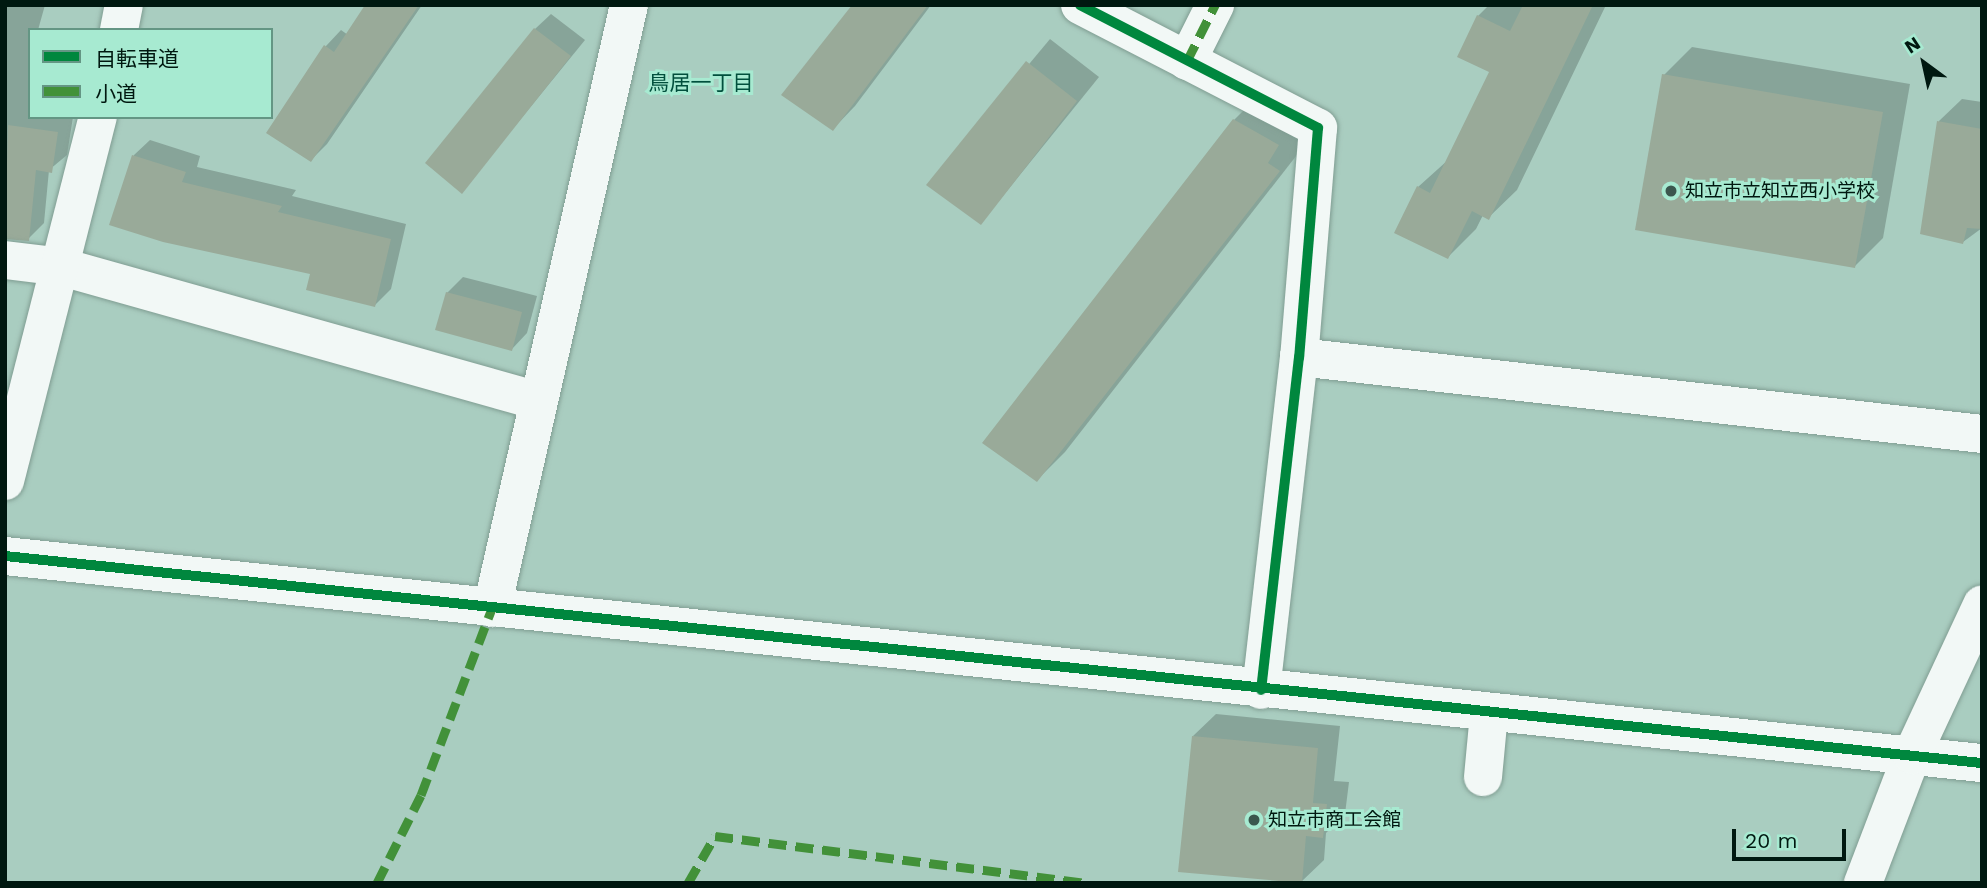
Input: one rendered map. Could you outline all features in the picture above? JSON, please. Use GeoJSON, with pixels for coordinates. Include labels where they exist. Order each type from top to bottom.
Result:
{"type":"FeatureCollection","features":[{"type":"Feature","properties":{"kind":"street"},"geometry":{"type":"LineString","coordinates":[[119,28],[124,5]]}},
{"type":"Feature","properties":{"kind":"street"},"geometry":{"type":"LineString","coordinates":[[492,608],[629,5]]}},
{"type":"Feature","properties":{"kind":"street"},"geometry":{"type":"LineString","coordinates":[[1080,5],[1318,128],[1299,357],[1261,690]]}},
{"type":"Feature","properties":{"kind":"street"},"geometry":{"type":"LineString","coordinates":[[1187,61],[1215,5]]}},
{"type":"Feature","properties":{"kind":"street"},"geometry":{"type":"LineString","coordinates":[[5,481],[62,267],[98,119]]}},
{"type":"Feature","properties":{"kind":"street"},"geometry":{"type":"LineString","coordinates":[[5,260],[62,267],[539,401]]}},
{"type":"Feature","properties":{"kind":"street"},"geometry":{"type":"LineString","coordinates":[[1299,357],[1982,434]]}},
{"type":"Feature","properties":{"kind":"street"},"geometry":{"type":"LineString","coordinates":[[5,556],[1261,690],[1982,763]]}},
{"type":"Feature","properties":{"kind":"street"},"geometry":{"type":"LineString","coordinates":[[1863,883],[1912,755],[1982,605]]}},
{"type":"Feature","properties":{"kind":"street"},"geometry":{"type":"LineString","coordinates":[[1483,777],[1489,713]]}},
{"type":"Feature","properties":{"kind":"building"},"geometry":{"type":"Polygon","coordinates":[[[365,5],[419,5],[311,162],[266,133],[324,45],[334,52],[365,5]]]}},
{"type":"Feature","properties":{"kind":"building"},"geometry":{"type":"Polygon","coordinates":[[[852,5],[928,5],[833,131],[781,95],[852,5]]]}},
{"type":"Feature","properties":{"kind":"building"},"geometry":{"type":"Polygon","coordinates":[[[1523,5],[1593,5],[1489,220],[1472,211],[1448,259],[1394,233],[1417,186],[1430,193],[1489,72],[1457,57],[1477,15],[1510,31],[1523,5]]]}},
{"type":"Feature","properties":{"kind":"building"},"geometry":{"type":"Polygon","coordinates":[[[534,28],[571,56],[462,194],[425,163],[534,28]]]}},
{"type":"Feature","properties":{"kind":"building"},"geometry":{"type":"Polygon","coordinates":[[[1026,61],[1077,101],[981,225],[926,185],[1026,61]]]}},
{"type":"Feature","properties":{"kind":"building"},"geometry":{"type":"Polygon","coordinates":[[[1662,74],[1883,112],[1855,268],[1635,230],[1662,74]]]}},
{"type":"Feature","properties":{"kind":"building"},"geometry":{"type":"Polygon","coordinates":[[[1233,119],[1279,145],[1268,163],[1280,171],[1037,482],[982,443],[1233,119]]]}},
{"type":"Feature","properties":{"kind":"building"},"geometry":{"type":"Polygon","coordinates":[[[1937,121],[1982,129],[1982,229],[1967,228],[1963,244],[1920,234],[1937,121]]]}},
{"type":"Feature","properties":{"kind":"building"},"geometry":{"type":"Polygon","coordinates":[[[8,125],[58,132],[52,173],[36,170],[29,241],[5,239],[8,125]]]}},
{"type":"Feature","properties":{"kind":"building"},"geometry":{"type":"Polygon","coordinates":[[[132,155],[186,172],[182,182],[282,206],[278,212],[391,239],[375,307],[306,290],[310,274],[163,242],[109,225],[132,155]]]}},
{"type":"Feature","properties":{"kind":"building"},"geometry":{"type":"Polygon","coordinates":[[[446,292],[522,312],[512,351],[435,330],[446,292]]]}},
{"type":"Feature","properties":{"kind":"building","name":"知立市商工会館"},"geometry":{"type":"Polygon","coordinates":[[[1192,736],[1318,748],[1313,803],[1327,804],[1323,838],[1306,836],[1302,883],[1178,872],[1192,736]]]}},
{"type":"Feature","properties":{"kind":"marked path"},"geometry":{"type":"LineString","coordinates":[[1187,61],[1215,5]]}},
{"type":"Feature","properties":{"kind":"marked path"},"geometry":{"type":"LineString","coordinates":[[377,883],[421,795],[492,608]]}},
{"type":"Feature","properties":{"kind":"marked path"},"geometry":{"type":"LineString","coordinates":[[688,883],[715,836],[1086,883]]}},
{"type":"Feature","properties":{"kind":"cycle path"},"geometry":{"type":"LineString","coordinates":[[1080,5],[1318,128],[1299,357],[1261,690]]}},
{"type":"Feature","properties":{"kind":"cycle path"},"geometry":{"type":"LineString","coordinates":[[5,556],[1982,763]]}},
{"type":"Feature","properties":{"kind":"place","name":"知立市立知立西小学校"},"geometry":{"type":"Point","coordinates":[1671,191]}},
{"type":"Feature","properties":{"kind":"place","name":"知立市商工会館"},"geometry":{"type":"Point","coordinates":[1254,820]}},
{"type":"Feature","properties":{"kind":"district","name":"鳥居一丁目"},"geometry":{"type":"Point","coordinates":[701,83]}}]}
